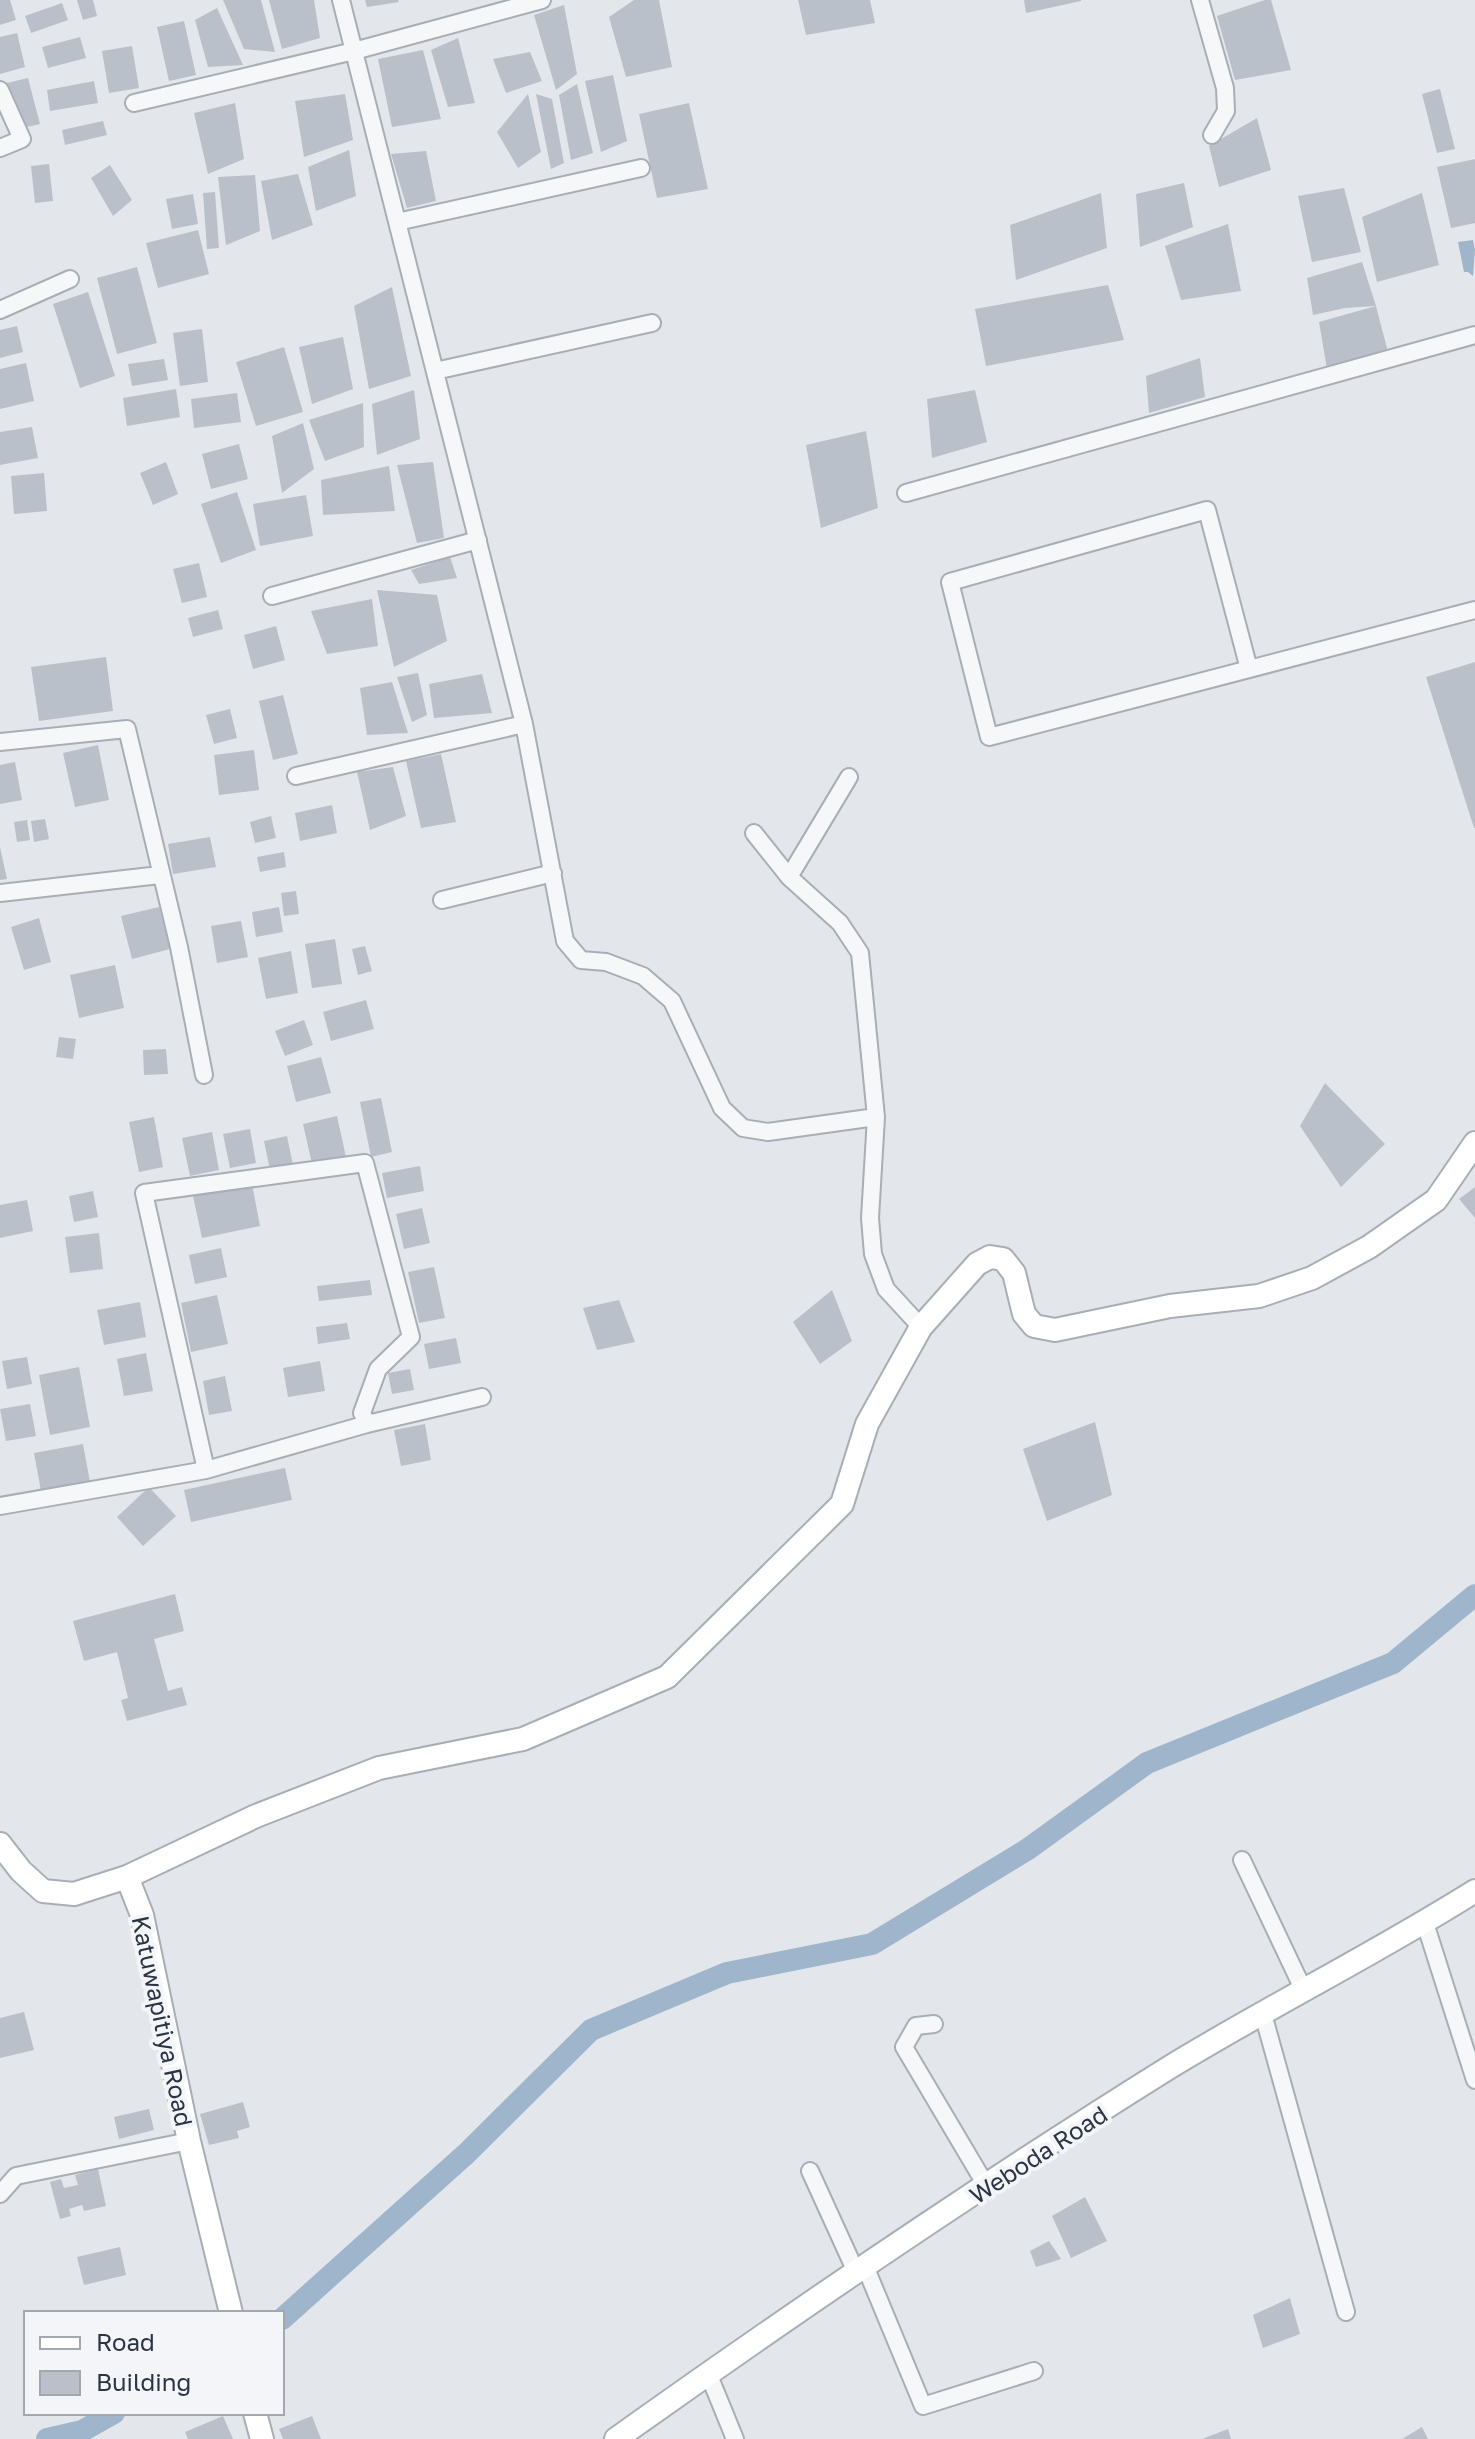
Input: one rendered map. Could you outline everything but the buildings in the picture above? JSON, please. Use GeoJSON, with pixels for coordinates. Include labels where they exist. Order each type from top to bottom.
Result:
{"type":"FeatureCollection","features":[{"type":"Feature","properties":{"kind":"street"},"geometry":{"type":"LineString","coordinates":[[341,0],[524,724],[565,941],[581,960],[606,962],[643,976],[672,1001],[722,1108],[743,1128],[768,1132],[876,1117]]}},
{"type":"Feature","properties":{"kind":"street"},"geometry":{"type":"LineString","coordinates":[[134,103],[354,51],[542,0]]}},
{"type":"Feature","properties":{"kind":"street"},"geometry":{"type":"LineString","coordinates":[[1200,0],[1225,88],[1226,111],[1212,135]]}},
{"type":"Feature","properties":{"kind":"street"},"geometry":{"type":"LineString","coordinates":[[0,90],[22,139],[0,148]]}},
{"type":"Feature","properties":{"kind":"street"},"geometry":{"type":"LineString","coordinates":[[397,222],[641,168]]}},
{"type":"Feature","properties":{"kind":"street"},"geometry":{"type":"LineString","coordinates":[[0,310],[70,279]]}},
{"type":"Feature","properties":{"kind":"street"},"geometry":{"type":"LineString","coordinates":[[435,371],[652,323]]}},
{"type":"Feature","properties":{"kind":"street"},"geometry":{"type":"LineString","coordinates":[[906,493],[1475,335]]}},
{"type":"Feature","properties":{"kind":"street"},"geometry":{"type":"LineString","coordinates":[[1249,669],[1207,510],[950,582],[989,737],[1475,610]]}},
{"type":"Feature","properties":{"kind":"street"},"geometry":{"type":"LineString","coordinates":[[272,596],[478,540]]}},
{"type":"Feature","properties":{"kind":"street"},"geometry":{"type":"LineString","coordinates":[[296,776],[524,724]]}},
{"type":"Feature","properties":{"kind":"street"},"geometry":{"type":"LineString","coordinates":[[0,742],[127,729],[179,947],[204,1075]]}},
{"type":"Feature","properties":{"kind":"street"},"geometry":{"type":"LineString","coordinates":[[789,877],[849,777]]}},
{"type":"Feature","properties":{"kind":"street"},"geometry":{"type":"LineString","coordinates":[[754,833],[789,877],[840,923],[860,953],[876,1117],[870,1218],[873,1254],[886,1289],[921,1327]]}},
{"type":"Feature","properties":{"kind":"street"},"geometry":{"type":"LineString","coordinates":[[442,900],[553,873]]}},
{"type":"Feature","properties":{"kind":"street"},"geometry":{"type":"LineString","coordinates":[[0,893],[160,875]]}},
{"type":"Feature","properties":{"kind":"street"},"geometry":{"type":"LineString","coordinates":[[0,1844],[21,1871],[43,1891],[74,1894],[127,1877],[256,1816],[379,1768],[523,1739],[667,1677],[842,1504],[867,1424],[921,1327],[977,1264],[990,1257],[1003,1259],[1014,1273],[1024,1314],[1034,1326],[1055,1330],[1170,1306],[1259,1296],[1323,1272],[1369,1247],[1436,1200],[1475,1143]]}},
{"type":"Feature","properties":{"kind":"street"},"geometry":{"type":"LineString","coordinates":[[206,1470],[144,1193],[365,1163],[411,1337],[378,1369],[362,1413],[367,1424]]}},
{"type":"Feature","properties":{"kind":"street"},"geometry":{"type":"LineString","coordinates":[[0,1506],[206,1470],[367,1424],[482,1397]]}},
{"type":"Feature","properties":{"kind":"street"},"geometry":{"type":"LineString","coordinates":[[1242,1860],[1304,1991]]}},
{"type":"Feature","properties":{"kind":"street","name":"Katuwapitiya Road"},"geometry":{"type":"LineString","coordinates":[[127,1877],[142,1915],[189,2141],[229,2307]]}},
{"type":"Feature","properties":{"kind":"street","name":"Weboda Road"},"geometry":{"type":"LineString","coordinates":[[616,2439],[860,2269],[1172,2067],[1425,1923],[1475,1891]]}},
{"type":"Feature","properties":{"kind":"street"},"geometry":{"type":"LineString","coordinates":[[1425,1923],[1475,2080]]}},
{"type":"Feature","properties":{"kind":"street"},"geometry":{"type":"LineString","coordinates":[[1263,2014],[1346,2312]]}},
{"type":"Feature","properties":{"kind":"street"},"geometry":{"type":"LineString","coordinates":[[934,2024],[916,2026],[904,2047],[987,2187]]}},
{"type":"Feature","properties":{"kind":"street"},"geometry":{"type":"LineString","coordinates":[[0,2194],[16,2176],[189,2141]]}},
{"type":"Feature","properties":{"kind":"street"},"geometry":{"type":"LineString","coordinates":[[810,2171],[860,2269],[923,2406],[1034,2371]]}},
{"type":"Feature","properties":{"kind":"street"},"geometry":{"type":"LineString","coordinates":[[708,2373],[735,2439]]}},
{"type":"Feature","properties":{"kind":"street"},"geometry":{"type":"LineString","coordinates":[[256,2415],[262,2439]]}},
{"type":"Feature","properties":{"kind":"water"},"geometry":{"type":"Polygon","coordinates":[[[1473,240],[1473,276],[1464,272],[1458,242],[1473,240]]]}},
{"type":"Feature","properties":{"kind":"waterway"},"geometry":{"type":"LineString","coordinates":[[284,2317],[467,2153],[591,2030],[727,1973],[872,1944],[1028,1849],[1147,1763],[1393,1663],[1475,1595]]}},
{"type":"Feature","properties":{"kind":"waterway"},"geometry":{"type":"LineString","coordinates":[[47,2439],[82,2431],[110,2415]]}}]}
